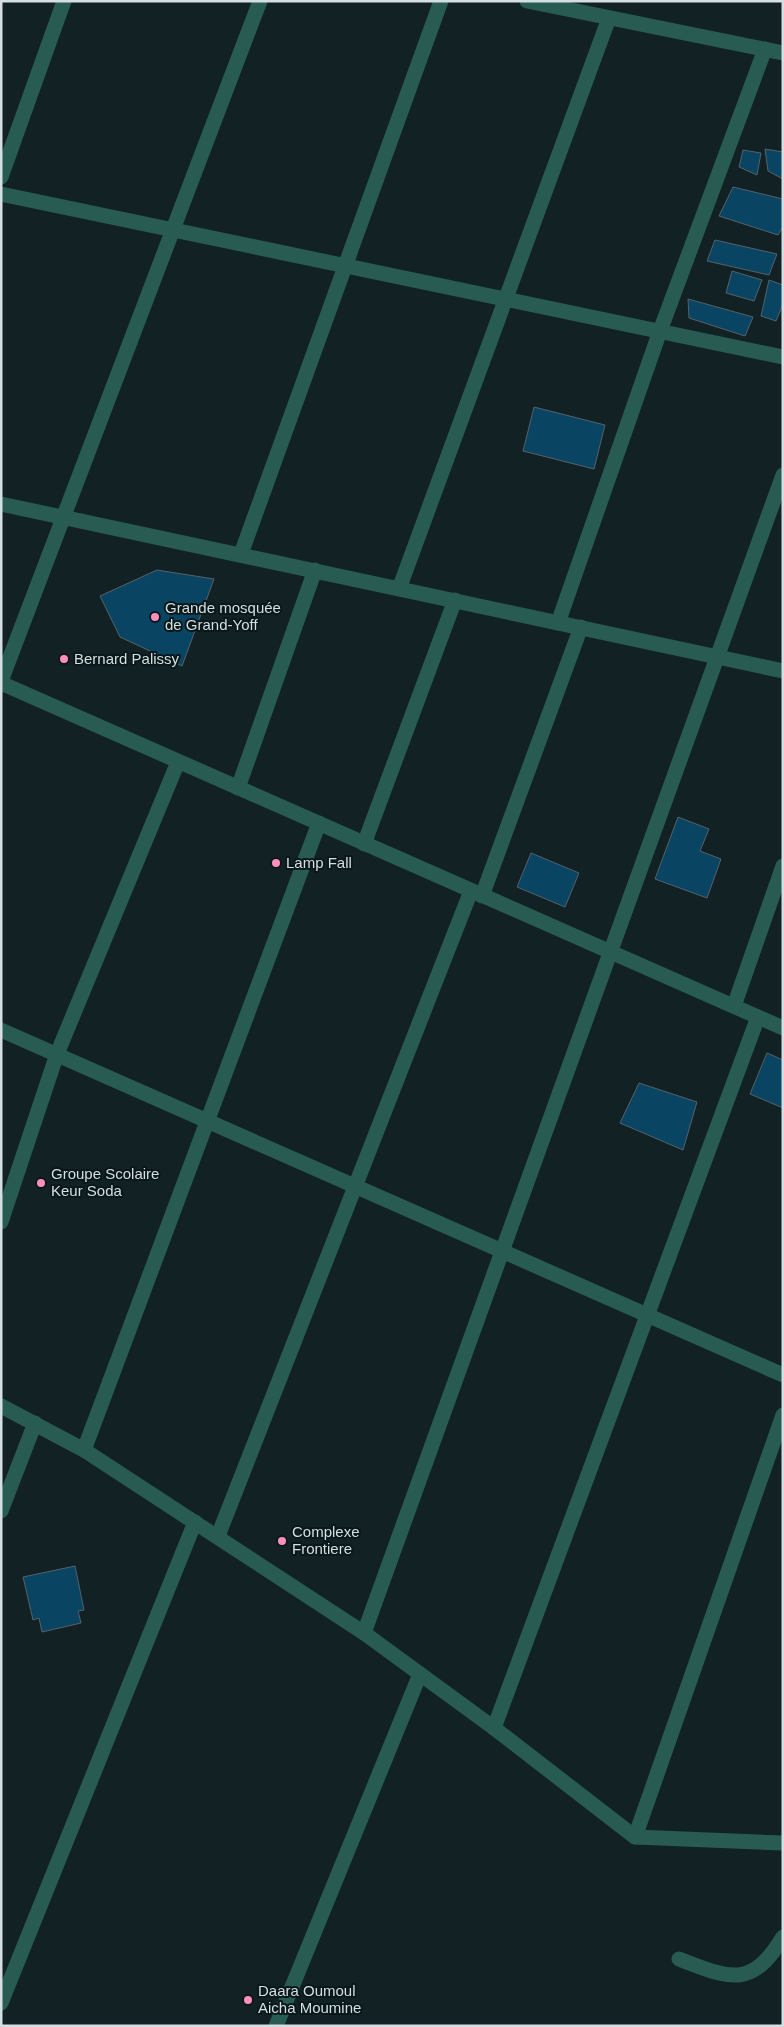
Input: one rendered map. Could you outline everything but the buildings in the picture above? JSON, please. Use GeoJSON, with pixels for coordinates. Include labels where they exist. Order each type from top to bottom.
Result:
{"type":"FeatureCollection","features":[{"type":"Feature","properties":{"kind":"street"},"geometry":{"type":"LineString","coordinates":[[1,177],[64,1]]}},
{"type":"Feature","properties":{"kind":"street"},"geometry":{"type":"LineString","coordinates":[[260,1],[1,682],[178,762],[783,1028]]}},
{"type":"Feature","properties":{"kind":"street"},"geometry":{"type":"LineString","coordinates":[[240,554],[441,1]]}},
{"type":"Feature","properties":{"kind":"street"},"geometry":{"type":"LineString","coordinates":[[527,1],[783,52]]}},
{"type":"Feature","properties":{"kind":"street"},"geometry":{"type":"LineString","coordinates":[[399,588],[609,18]]}},
{"type":"Feature","properties":{"kind":"street"},"geometry":{"type":"LineString","coordinates":[[558,622],[660,332],[765,49]]}},
{"type":"Feature","properties":{"kind":"street"},"geometry":{"type":"LineString","coordinates":[[1,194],[172,232],[346,266],[783,357]]}},
{"type":"Feature","properties":{"kind":"street"},"geometry":{"type":"LineString","coordinates":[[364,1633],[783,474]]}},
{"type":"Feature","properties":{"kind":"street"},"geometry":{"type":"LineString","coordinates":[[1,504],[783,671]]}},
{"type":"Feature","properties":{"kind":"street"},"geometry":{"type":"LineString","coordinates":[[238,788],[315,570]]}},
{"type":"Feature","properties":{"kind":"street"},"geometry":{"type":"LineString","coordinates":[[364,844],[455,600]]}},
{"type":"Feature","properties":{"kind":"street"},"geometry":{"type":"LineString","coordinates":[[218,1536],[355,1186],[477,893],[581,627]]}},
{"type":"Feature","properties":{"kind":"street"},"geometry":{"type":"LineString","coordinates":[[1,1222],[57,1054],[178,762]]}},
{"type":"Feature","properties":{"kind":"street"},"geometry":{"type":"LineString","coordinates":[[84,1450],[319,823]]}},
{"type":"Feature","properties":{"kind":"street"},"geometry":{"type":"LineString","coordinates":[[734,1006],[783,866]]}},
{"type":"Feature","properties":{"kind":"street"},"geometry":{"type":"LineString","coordinates":[[494,1728],[758,1017]]}},
{"type":"Feature","properties":{"kind":"street"},"geometry":{"type":"LineString","coordinates":[[1,1030],[783,1375]]}},
{"type":"Feature","properties":{"kind":"street"},"geometry":{"type":"LineString","coordinates":[[1,1406],[84,1450],[364,1633],[494,1728],[635,1837],[783,1843]]}},
{"type":"Feature","properties":{"kind":"street"},"geometry":{"type":"LineString","coordinates":[[635,1837],[783,1414]]}},
{"type":"Feature","properties":{"kind":"street"},"geometry":{"type":"LineString","coordinates":[[1,1512],[35,1423]]}},
{"type":"Feature","properties":{"kind":"street"},"geometry":{"type":"LineString","coordinates":[[1,2004],[195,1522]]}},
{"type":"Feature","properties":{"kind":"street"},"geometry":{"type":"LineString","coordinates":[[276,2026],[420,1674]]}},
{"type":"Feature","properties":{"kind":"street"},"geometry":{"type":"LineString","coordinates":[[679,1959],[718,1974],[740,1976],[755,1970],[764,1962],[783,1936]]}},
{"type":"Feature","properties":{"kind":"place","name":"Grande mosquée de Grand-Yoff"},"geometry":{"type":"Point","coordinates":[155,617]}},
{"type":"Feature","properties":{"kind":"place","name":"Bernard Palissy"},"geometry":{"type":"Point","coordinates":[64,659]}},
{"type":"Feature","properties":{"kind":"place","name":"Lamp Fall"},"geometry":{"type":"Point","coordinates":[276,863]}},
{"type":"Feature","properties":{"kind":"place","name":"Groupe Scolaire Keur Soda"},"geometry":{"type":"Point","coordinates":[41,1183]}},
{"type":"Feature","properties":{"kind":"place","name":"Complexe Frontiere"},"geometry":{"type":"Point","coordinates":[282,1541]}},
{"type":"Feature","properties":{"kind":"place","name":"Daara Oumoul Aicha Moumine"},"geometry":{"type":"Point","coordinates":[248,2000]}}]}
